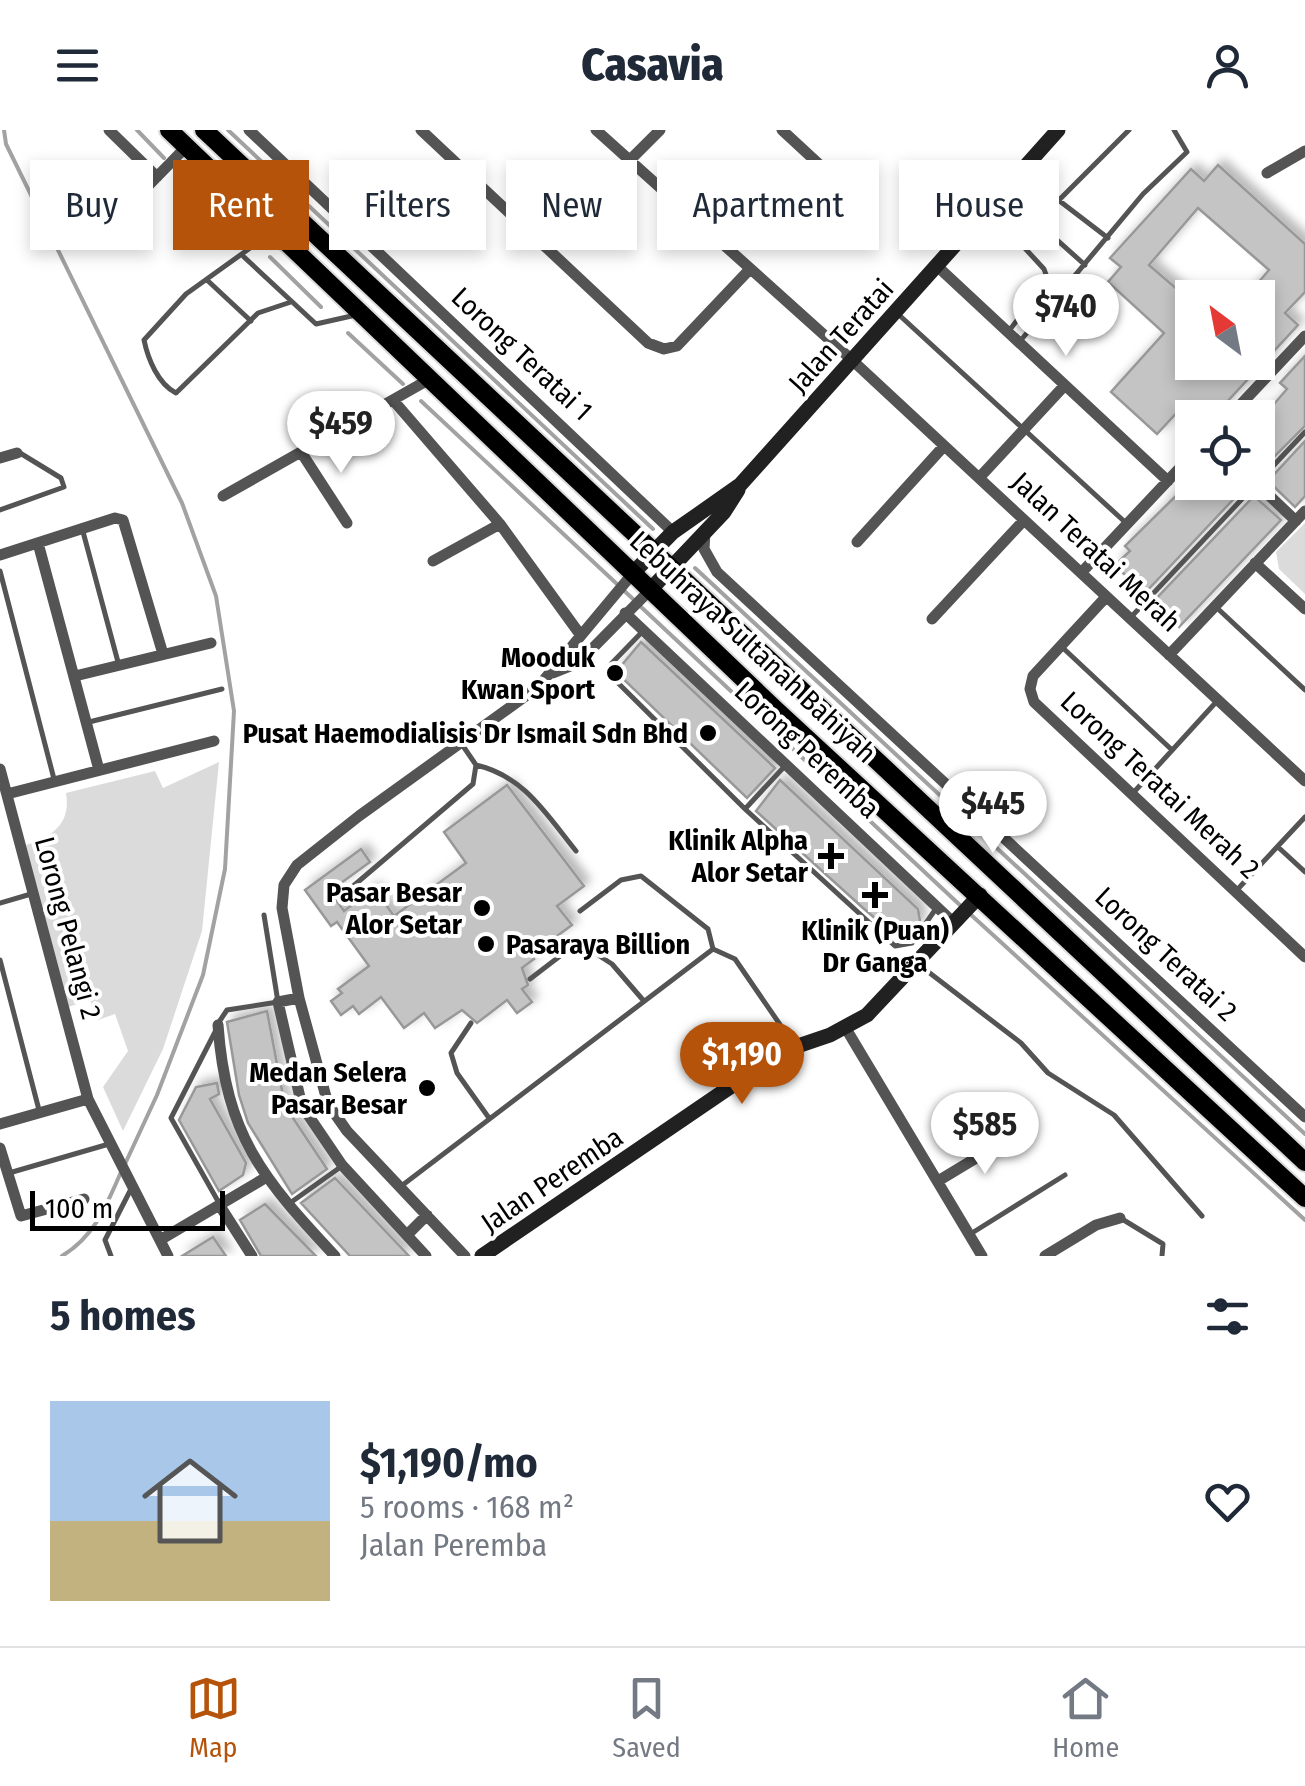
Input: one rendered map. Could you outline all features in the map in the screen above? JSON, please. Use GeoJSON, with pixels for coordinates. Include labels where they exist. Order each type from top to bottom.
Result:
{"type":"FeatureCollection","features":[{"type":"Feature","properties":{"kind":"main road","name":"Lebuhraya Sultanah Bahiyah"},"geometry":{"type":"LineString","coordinates":[[168,130],[199,160]]}},
{"type":"Feature","properties":{"kind":"main road","name":"Lebuhraya Sultanah Bahiyah"},"geometry":{"type":"LineString","coordinates":[[204,130],[1305,1162]]}},
{"type":"Feature","properties":{"kind":"main road","name":"Lebuhraya Sultanah Bahiyah"},"geometry":{"type":"LineString","coordinates":[[291,250],[646,592],[966,910],[1305,1198]]}},
{"type":"Feature","properties":{"kind":"street"},"geometry":{"type":"LineString","coordinates":[[108,130],[157,177]]}},
{"type":"Feature","properties":{"kind":"street","name":"Lorong Teratai 1"},"geometry":{"type":"LineString","coordinates":[[249,130],[673,532]]}},
{"type":"Feature","properties":{"kind":"street"},"geometry":{"type":"LineString","coordinates":[[421,130],[648,343],[664,349],[676,346],[750,270]]}},
{"type":"Feature","properties":{"kind":"street","name":"Jalan Teratai Merah"},"geometry":{"type":"LineString","coordinates":[[596,130],[630,160]]}},
{"type":"Feature","properties":{"kind":"street"},"geometry":{"type":"LineString","coordinates":[[630,160],[660,130]]}},
{"type":"Feature","properties":{"kind":"street"},"geometry":{"type":"LineString","coordinates":[[782,130],[814,160]]}},
{"type":"Feature","properties":{"kind":"street","name":"Jalan Teratai"},"geometry":{"type":"LineString","coordinates":[[629,577],[673,532],[740,484],[1058,130]]}},
{"type":"Feature","properties":{"kind":"street"},"geometry":{"type":"LineString","coordinates":[[153,181],[186,147]]}},
{"type":"Feature","properties":{"kind":"street"},"geometry":{"type":"LineString","coordinates":[[1267,174],[1305,151]]}},
{"type":"Feature","properties":{"kind":"street","name":"Jalan Teratai Merah"},"geometry":{"type":"LineString","coordinates":[[637,166],[1218,700],[1302,772]]}},
{"type":"Feature","properties":{"kind":"street"},"geometry":{"type":"LineString","coordinates":[[937,266],[1168,481]]}},
{"type":"Feature","properties":{"kind":"street"},"geometry":{"type":"LineString","coordinates":[[1245,400],[1305,336]]}},
{"type":"Feature","properties":{"kind":"street"},"geometry":{"type":"LineString","coordinates":[[223,496],[428,380]]}},
{"type":"Feature","properties":{"kind":"street"},"geometry":{"type":"LineString","coordinates":[[979,478],[1065,386]]}},
{"type":"Feature","properties":{"kind":"street"},"geometry":{"type":"LineString","coordinates":[[393,400],[500,524],[579,633]]}},
{"type":"Feature","properties":{"kind":"street"},"geometry":{"type":"LineString","coordinates":[[857,542],[944,446]]}},
{"type":"Feature","properties":{"kind":"street"},"geometry":{"type":"LineString","coordinates":[[301,452],[347,523]]}},
{"type":"Feature","properties":{"kind":"street"},"geometry":{"type":"LineString","coordinates":[[0,458],[17,453]]}},
{"type":"Feature","properties":{"kind":"street"},"geometry":{"type":"LineString","coordinates":[[1081,573],[1175,473]]}},
{"type":"Feature","properties":{"kind":"street","name":"Jalan Teratai"},"geometry":{"type":"LineString","coordinates":[[646,592],[733,501],[740,484]]}},
{"type":"Feature","properties":{"kind":"street"},"geometry":{"type":"LineString","coordinates":[[1168,654],[1300,516],[1275,498]]}},
{"type":"Feature","properties":{"kind":"street"},"geometry":{"type":"LineString","coordinates":[[0,556],[115,518],[123,520],[163,654]]}},
{"type":"Feature","properties":{"kind":"street"},"geometry":{"type":"LineString","coordinates":[[932,619],[1024,520]]}},
{"type":"Feature","properties":{"kind":"street"},"geometry":{"type":"LineString","coordinates":[[433,561],[500,524]]}},
{"type":"Feature","properties":{"kind":"street","name":"Lorong Teratai 2"},"geometry":{"type":"LineString","coordinates":[[705,532],[704,549],[712,566],[1305,1117]]}},
{"type":"Feature","properties":{"kind":"street"},"geometry":{"type":"LineString","coordinates":[[38,543],[98,770]]}},
{"type":"Feature","properties":{"kind":"street"},"geometry":{"type":"LineString","coordinates":[[1256,563],[1305,609]]}},
{"type":"Feature","properties":{"kind":"street"},"geometry":{"type":"LineString","coordinates":[[553,673],[579,633],[629,577]]}},
{"type":"Feature","properties":{"kind":"street"},"geometry":{"type":"LineString","coordinates":[[465,1256],[328,1104],[299,998],[282,908],[288,876],[360,816],[553,673],[578,663],[646,592]]}},
{"type":"Feature","properties":{"kind":"street","name":"Lorong Teratai Merah 2"},"geometry":{"type":"LineString","coordinates":[[1106,596],[1034,676],[1031,696],[1305,956]]}},
{"type":"Feature","properties":{"kind":"street","name":"Lorong Peremba"},"geometry":{"type":"LineString","coordinates":[[627,611],[937,908],[966,910]]}},
{"type":"Feature","properties":{"kind":"street"},"geometry":{"type":"LineString","coordinates":[[75,676],[211,644]]}},
{"type":"Feature","properties":{"kind":"street"},"geometry":{"type":"LineString","coordinates":[[6,794],[214,741]]}},
{"type":"Feature","properties":{"kind":"street","name":"Lorong Pelangi 2"},"geometry":{"type":"LineString","coordinates":[[0,769],[88,1099],[168,1256]]}},
{"type":"Feature","properties":{"kind":"street","name":"Jalan Peremba"},"geometry":{"type":"LineString","coordinates":[[482,1256],[794,1045],[846,1027],[867,1015],[966,910]]}},
{"type":"Feature","properties":{"kind":"street"},"geometry":{"type":"LineString","coordinates":[[299,998],[278,1002],[298,1098],[342,1165],[426,1256]]}},
{"type":"Feature","properties":{"kind":"street"},"geometry":{"type":"LineString","coordinates":[[218,1025],[237,1125],[265,1178],[336,1256]]}},
{"type":"Feature","properties":{"kind":"street"},"geometry":{"type":"LineString","coordinates":[[846,1027],[982,1256]]}},
{"type":"Feature","properties":{"kind":"street"},"geometry":{"type":"LineString","coordinates":[[0,1124],[88,1099]]}},
{"type":"Feature","properties":{"kind":"street"},"geometry":{"type":"LineString","coordinates":[[938,1181],[1010,1138]]}},
{"type":"Feature","properties":{"kind":"street"},"geometry":{"type":"LineString","coordinates":[[0,1148],[22,1216],[84,1199]]}},
{"type":"Feature","properties":{"kind":"street"},"geometry":{"type":"LineString","coordinates":[[160,1240],[265,1178]]}},
{"type":"Feature","properties":{"kind":"street"},"geometry":{"type":"LineString","coordinates":[[220,1206],[252,1256]]}},
{"type":"Feature","properties":{"kind":"street"},"geometry":{"type":"LineString","coordinates":[[407,1235],[426,1215]]}},
{"type":"Feature","properties":{"kind":"street"},"geometry":{"type":"LineString","coordinates":[[1045,1256],[1096,1225],[1120,1218]]}},
{"type":"Feature","properties":{"kind":"lane"},"geometry":{"type":"LineString","coordinates":[[1059,198],[1130,130]]}},
{"type":"Feature","properties":{"kind":"lane"},"geometry":{"type":"LineString","coordinates":[[1018,342],[1172,162],[1187,152],[1174,130]]}},
{"type":"Feature","properties":{"kind":"lane"},"geometry":{"type":"LineString","coordinates":[[1059,201],[1108,238]]}},
{"type":"Feature","properties":{"kind":"lane"},"geometry":{"type":"LineString","coordinates":[[1059,242],[1085,266]]}},
{"type":"Feature","properties":{"kind":"lane"},"geometry":{"type":"LineString","coordinates":[[251,250],[186,294],[144,340],[152,364],[172,392],[197,377],[251,320],[276,303],[291,302]]}},
{"type":"Feature","properties":{"kind":"lane"},"geometry":{"type":"LineString","coordinates":[[1008,332],[1048,280],[1044,269],[1026,250]]}},
{"type":"Feature","properties":{"kind":"lane"},"geometry":{"type":"LineString","coordinates":[[244,256],[316,324],[358,315]]}},
{"type":"Feature","properties":{"kind":"lane"},"geometry":{"type":"LineString","coordinates":[[207,280],[251,320]]}},
{"type":"Feature","properties":{"kind":"lane"},"geometry":{"type":"LineString","coordinates":[[896,312],[1127,524]]}},
{"type":"Feature","properties":{"kind":"lane"},"geometry":{"type":"LineString","coordinates":[[1275,464],[1305,432]]}},
{"type":"Feature","properties":{"kind":"lane"},"geometry":{"type":"LineString","coordinates":[[0,510],[64,487],[62,478],[28,455],[17,453]]}},
{"type":"Feature","properties":{"kind":"lane"},"geometry":{"type":"LineString","coordinates":[[1130,618],[1241,500]]}},
{"type":"Feature","properties":{"kind":"lane"},"geometry":{"type":"LineString","coordinates":[[82,528],[119,665]]}},
{"type":"Feature","properties":{"kind":"lane"},"geometry":{"type":"LineString","coordinates":[[0,571],[54,782]]}},
{"type":"Feature","properties":{"kind":"lane"},"geometry":{"type":"LineString","coordinates":[[1215,606],[1305,690]]}},
{"type":"Feature","properties":{"kind":"lane"},"geometry":{"type":"LineString","coordinates":[[644,630],[611,664],[610,674],[745,809],[895,946],[912,943],[937,908]]}},
{"type":"Feature","properties":{"kind":"lane"},"geometry":{"type":"LineString","coordinates":[[1061,646],[1172,750]]}},
{"type":"Feature","properties":{"kind":"lane"},"geometry":{"type":"LineString","coordinates":[[86,723],[222,689]]}},
{"type":"Feature","properties":{"kind":"lane"},"geometry":{"type":"LineString","coordinates":[[1132,794],[1218,700]]}},
{"type":"Feature","properties":{"kind":"lane"},"geometry":{"type":"LineString","coordinates":[[461,743],[476,765],[498,770],[526,790],[576,851]]}},
{"type":"Feature","properties":{"kind":"lane"},"geometry":{"type":"LineString","coordinates":[[345,893],[473,784],[476,765]]}},
{"type":"Feature","properties":{"kind":"lane"},"geometry":{"type":"LineString","coordinates":[[745,809],[786,765]]}},
{"type":"Feature","properties":{"kind":"lane"},"geometry":{"type":"LineString","coordinates":[[1236,891],[1305,817]]}},
{"type":"Feature","properties":{"kind":"lane"},"geometry":{"type":"LineString","coordinates":[[1278,846],[1305,872]]}},
{"type":"Feature","properties":{"kind":"lane"},"geometry":{"type":"LineString","coordinates":[[580,911],[621,880],[641,876],[708,929],[714,949],[735,959],[794,1045]]}},
{"type":"Feature","properties":{"kind":"lane"},"geometry":{"type":"LineString","coordinates":[[0,903],[34,894]]}},
{"type":"Feature","properties":{"kind":"lane"},"geometry":{"type":"LineString","coordinates":[[220,1206],[172,1118],[227,1010],[278,1002],[264,915]]}},
{"type":"Feature","properties":{"kind":"lane"},"geometry":{"type":"LineString","coordinates":[[530,978],[564,952],[584,946],[612,964],[643,1000]]}},
{"type":"Feature","properties":{"kind":"lane"},"geometry":{"type":"LineString","coordinates":[[400,1187],[714,949]]}},
{"type":"Feature","properties":{"kind":"lane"},"geometry":{"type":"LineString","coordinates":[[0,960],[40,1113]]}},
{"type":"Feature","properties":{"kind":"lane"},"geometry":{"type":"LineString","coordinates":[[918,964],[1021,1042],[1048,1073],[1114,1115],[1202,1216]]}},
{"type":"Feature","properties":{"kind":"lane"},"geometry":{"type":"LineString","coordinates":[[471,1023],[451,1053],[456,1073],[489,1118]]}},
{"type":"Feature","properties":{"kind":"lane"},"geometry":{"type":"LineString","coordinates":[[7,1174],[112,1143]]}},
{"type":"Feature","properties":{"kind":"lane"},"geometry":{"type":"LineString","coordinates":[[287,1204],[342,1165]]}},
{"type":"Feature","properties":{"kind":"lane"},"geometry":{"type":"LineString","coordinates":[[969,1234],[1065,1175]]}},
{"type":"Feature","properties":{"kind":"lane"},"geometry":{"type":"LineString","coordinates":[[111,1256],[105,1240],[131,1181]]}},
{"type":"Feature","properties":{"kind":"lane"},"geometry":{"type":"LineString","coordinates":[[1120,1218],[1162,1244],[1162,1256]]}},
{"type":"Feature","properties":{"kind":"shaded area"},"geometry":{"type":"Polygon","coordinates":[[[1305,523],[1305,594],[1279,569],[1276,552],[1305,523]]]}},
{"type":"Feature","properties":{"kind":"shaded area"},"geometry":{"type":"Polygon","coordinates":[[[219,762],[202,931],[163,1049],[123,1131],[103,1087],[128,1051],[115,1014],[98,1020],[90,1000],[65,1008],[26,845],[44,837],[63,821],[66,793],[155,771],[163,788],[219,762]]]}},
{"type":"Feature","properties":{"kind":"building"},"geometry":{"type":"Polygon","coordinates":[[[1218,165],[1305,244],[1305,292],[1285,313],[1298,325],[1275,350],[1275,280],[1260,280],[1269,270],[1198,208],[1149,265],[1175,287],[1175,380],[1247,380],[1229,400],[1175,400],[1175,415],[1157,434],[1111,392],[1164,333],[1108,282],[1121,267],[1110,258],[1191,169],[1204,181],[1218,165]]]}},
{"type":"Feature","properties":{"kind":"building"},"geometry":{"type":"Polygon","coordinates":[[[1305,356],[1305,426],[1275,456],[1275,403],[1287,389],[1280,383],[1305,356]]]}},
{"type":"Feature","properties":{"kind":"building"},"geometry":{"type":"Polygon","coordinates":[[[1305,441],[1305,496],[1295,507],[1275,488],[1275,473],[1305,441]]]}},
{"type":"Feature","properties":{"kind":"building"},"geometry":{"type":"Polygon","coordinates":[[[1175,497],[1175,500],[1233,500],[1144,594],[1115,565],[1130,551],[1125,546],[1175,497]]]}},
{"type":"Feature","properties":{"kind":"building"},"geometry":{"type":"Polygon","coordinates":[[[1250,500],[1258,500],[1281,520],[1179,627],[1153,602],[1250,500]]]}},
{"type":"Feature","properties":{"kind":"building"},"geometry":{"type":"Polygon","coordinates":[[[641,642],[775,768],[747,798],[616,672],[641,642]]]}},
{"type":"Feature","properties":{"kind":"building","name":"Klinik Alpha Alor Setar"},"geometry":{"type":"Polygon","coordinates":[[[780,780],[918,909],[920,921],[906,938],[899,939],[756,811],[780,780]]]}},
{"type":"Feature","properties":{"kind":"building","name":"Pasar Besar Alor Setar"},"geometry":{"type":"Polygon","coordinates":[[[507,785],[584,886],[557,906],[572,925],[531,955],[534,959],[522,968],[528,985],[522,989],[532,1002],[517,1013],[507,1000],[477,1023],[462,1010],[435,1028],[424,1013],[404,1028],[381,997],[359,1014],[353,1006],[341,1015],[331,1001],[342,993],[338,989],[369,966],[337,922],[331,926],[305,890],[361,849],[370,862],[330,891],[344,911],[374,888],[394,916],[466,863],[444,832],[507,785]]]}},
{"type":"Feature","properties":{"kind":"building"},"geometry":{"type":"Polygon","coordinates":[[[267,1011],[285,1106],[327,1169],[292,1194],[248,1123],[239,1095],[227,1022],[267,1011]]]}},
{"type":"Feature","properties":{"kind":"building"},"geometry":{"type":"Polygon","coordinates":[[[217,1083],[219,1094],[210,1099],[246,1163],[243,1175],[219,1191],[179,1120],[196,1087],[217,1083]]]}},
{"type":"Feature","properties":{"kind":"building"},"geometry":{"type":"Polygon","coordinates":[[[335,1178],[409,1256],[350,1256],[301,1203],[335,1178]]]}},
{"type":"Feature","properties":{"kind":"building"},"geometry":{"type":"Polygon","coordinates":[[[265,1204],[316,1256],[261,1256],[240,1220],[265,1204]]]}},
{"type":"Feature","properties":{"kind":"building"},"geometry":{"type":"Polygon","coordinates":[[[213,1237],[226,1256],[182,1256],[213,1237]]]}},
{"type":"Feature","properties":{"kind":"waterway"},"geometry":{"type":"LineString","coordinates":[[4,130],[6,144],[182,503],[216,596],[234,711],[225,869],[203,975],[157,1095],[125,1164]]}},
{"type":"Feature","properties":{"kind":"waterway"},"geometry":{"type":"LineString","coordinates":[[137,130],[164,158]]}},
{"type":"Feature","properties":{"kind":"waterway"},"geometry":{"type":"LineString","coordinates":[[228,130],[653,529]]}},
{"type":"Feature","properties":{"kind":"waterway"},"geometry":{"type":"LineString","coordinates":[[270,257],[321,307]]}},
{"type":"Feature","properties":{"kind":"waterway"},"geometry":{"type":"LineString","coordinates":[[348,333],[403,384]]}},
{"type":"Feature","properties":{"kind":"waterway"},"geometry":{"type":"LineString","coordinates":[[421,401],[633,599]]}},
{"type":"Feature","properties":{"kind":"waterway"},"geometry":{"type":"LineString","coordinates":[[695,568],[1305,1134]]}},
{"type":"Feature","properties":{"kind":"waterway"},"geometry":{"type":"LineString","coordinates":[[640,606],[962,907]]}},
{"type":"Feature","properties":{"kind":"waterway"},"geometry":{"type":"LineString","coordinates":[[969,913],[1305,1220]]}},
{"type":"Feature","properties":{"kind":"waterway"},"geometry":{"type":"LineString","coordinates":[[62,1256],[91,1230],[121,1172]]}},
{"type":"Feature","properties":{"kind":"place","name":"Mooduk Kwan Sport"},"geometry":{"type":"Point","coordinates":[615,673]}},
{"type":"Feature","properties":{"kind":"place","name":"Pusat Haemodialisis Dr Ismail Sdn Bhd"},"geometry":{"type":"Point","coordinates":[708,733]}},
{"type":"Feature","properties":{"kind":"place","name":"Klinik Alpha Alor Setar"},"geometry":{"type":"Point","coordinates":[831,856]}},
{"type":"Feature","properties":{"kind":"place","name":"Klinik (Puan) Dr Ganga"},"geometry":{"type":"Point","coordinates":[875,895]}},
{"type":"Feature","properties":{"kind":"place","name":"Pasar Besar Alor Setar"},"geometry":{"type":"Point","coordinates":[482,908]}},
{"type":"Feature","properties":{"kind":"place","name":"Pasaraya Billion"},"geometry":{"type":"Point","coordinates":[486,944]}},
{"type":"Feature","properties":{"kind":"place","name":"Medan Selera Pasar Besar"},"geometry":{"type":"Point","coordinates":[427,1088]}}]}
